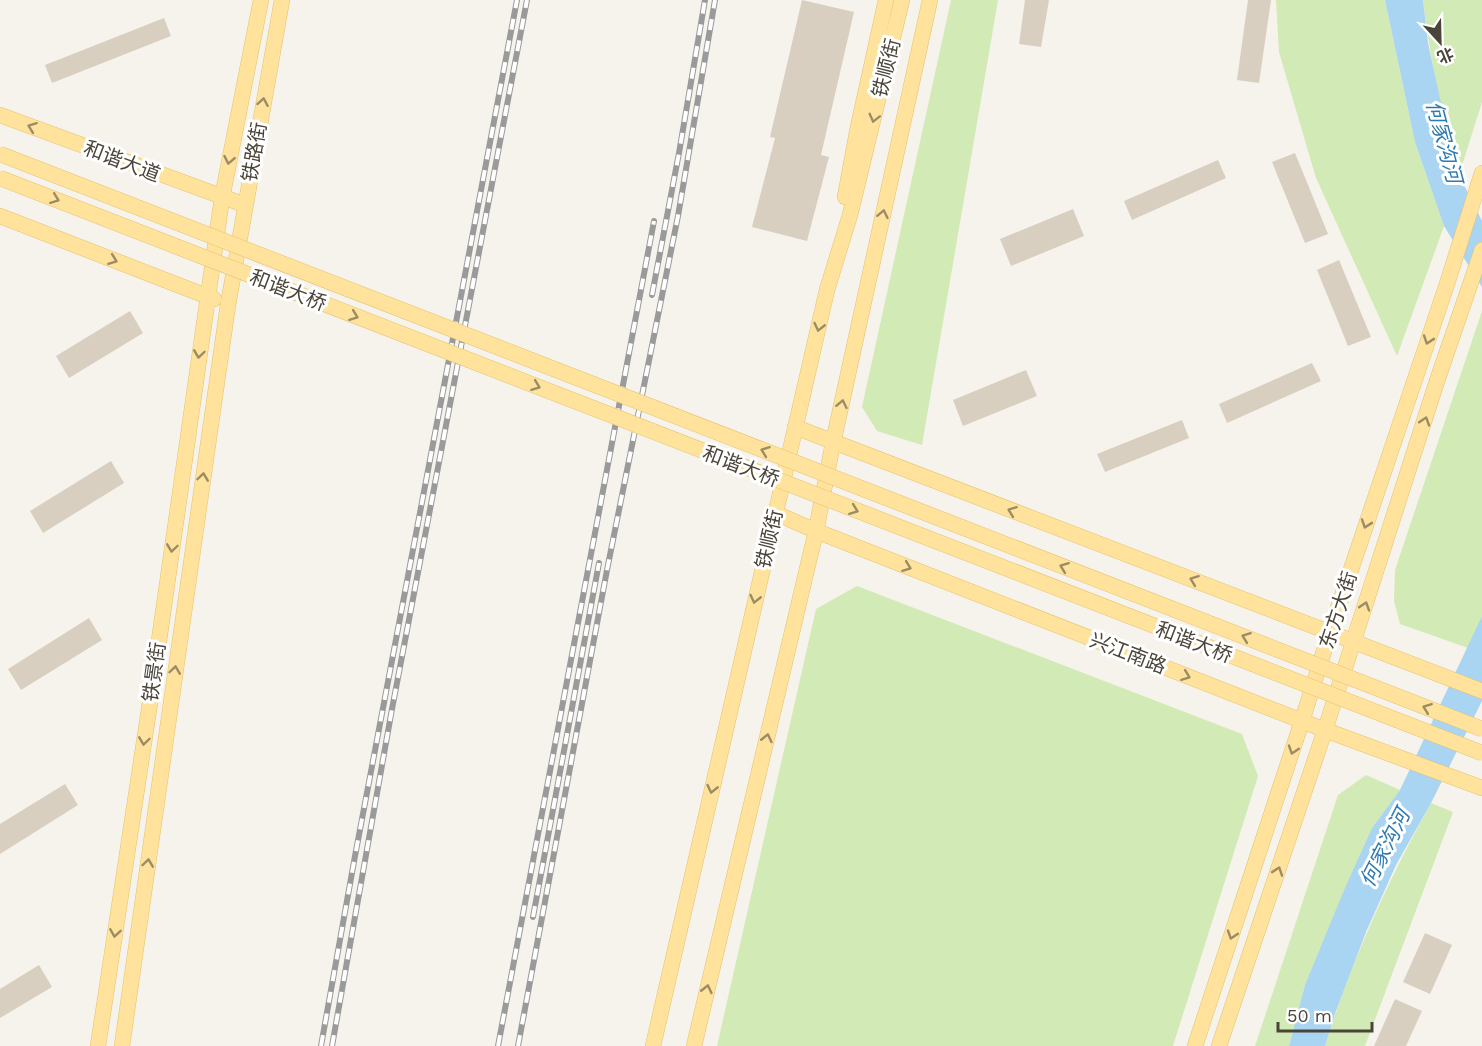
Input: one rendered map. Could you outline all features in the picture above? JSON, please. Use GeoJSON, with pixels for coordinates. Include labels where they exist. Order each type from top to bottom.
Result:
{"type":"FeatureCollection","features":[{"type":"Feature","properties":{"kind":"main road","name":"铁路街"},"geometry":{"type":"LineString","coordinates":[[207,296],[222,198],[261,0]]}},
{"type":"Feature","properties":{"kind":"main road","name":"铁路街"},"geometry":{"type":"LineString","coordinates":[[228,304],[282,0]]}},
{"type":"Feature","properties":{"kind":"main road"},"geometry":{"type":"LineString","coordinates":[[827,290],[858,127],[886,0]]}},
{"type":"Feature","properties":{"kind":"main road","name":"铁顺街"},"geometry":{"type":"LineString","coordinates":[[653,1046],[827,290],[850,215],[902,0]]}},
{"type":"Feature","properties":{"kind":"main road","name":"铁顺街"},"geometry":{"type":"LineString","coordinates":[[694,1046],[816,531],[833,443],[930,0]]}},
{"type":"Feature","properties":{"kind":"main road","name":"和谐大道"},"geometry":{"type":"LineString","coordinates":[[0,115],[244,206]]}},
{"type":"Feature","properties":{"kind":"main road","name":"和谐大桥"},"geometry":{"type":"LineString","coordinates":[[0,154],[1482,729]]}},
{"type":"Feature","properties":{"kind":"main road","name":"东方大街"},"geometry":{"type":"LineString","coordinates":[[1195,1046],[1482,173]]}},
{"type":"Feature","properties":{"kind":"main road","name":"和谐大桥"},"geometry":{"type":"LineString","coordinates":[[0,178],[1482,753]]}},
{"type":"Feature","properties":{"kind":"main road"},"geometry":{"type":"LineString","coordinates":[[0,216],[228,304]]}},
{"type":"Feature","properties":{"kind":"main road","name":"东方大街"},"geometry":{"type":"LineString","coordinates":[[1219,1046],[1482,250]]}},
{"type":"Feature","properties":{"kind":"main road","name":"铁景街"},"geometry":{"type":"LineString","coordinates":[[98,1046],[153,683],[207,296]]}},
{"type":"Feature","properties":{"kind":"main road","name":"铁景街"},"geometry":{"type":"LineString","coordinates":[[123,1046],[228,304]]}},
{"type":"Feature","properties":{"kind":"main road"},"geometry":{"type":"LineString","coordinates":[[795,428],[1482,691]]}},
{"type":"Feature","properties":{"kind":"main road","name":"兴江南路"},"geometry":{"type":"LineString","coordinates":[[775,513],[1325,730],[1482,788]]}},
{"type":"Feature","properties":{"kind":"green space"},"geometry":{"type":"Polygon","coordinates":[[[951,0],[998,0],[922,445],[877,431],[862,407],[951,0]]]}},
{"type":"Feature","properties":{"kind":"green space"},"geometry":{"type":"Polygon","coordinates":[[[1276,0],[1385,0],[1415,142],[1444,226],[1397,356],[1316,178],[1279,52],[1276,0]]]}},
{"type":"Feature","properties":{"kind":"green space"},"geometry":{"type":"Polygon","coordinates":[[[1423,0],[1482,0],[1482,102],[1459,175],[1437,88],[1423,0]]]}},
{"type":"Feature","properties":{"kind":"green space"},"geometry":{"type":"Polygon","coordinates":[[[1482,311],[1482,616],[1468,648],[1400,624],[1394,601],[1395,570],[1482,311]]]}},
{"type":"Feature","properties":{"kind":"green space"},"geometry":{"type":"Polygon","coordinates":[[[857,586],[1242,734],[1258,776],[1173,1046],[717,1046],[816,609],[857,586]]]}},
{"type":"Feature","properties":{"kind":"green space"},"geometry":{"type":"Polygon","coordinates":[[[1366,775],[1400,790],[1372,828],[1305,985],[1289,1046],[1255,1046],[1338,795],[1366,775]]]}},
{"type":"Feature","properties":{"kind":"green space"},"geometry":{"type":"Polygon","coordinates":[[[1431,803],[1453,812],[1365,1046],[1325,1046],[1346,983],[1372,922],[1431,803]]]}},
{"type":"Feature","properties":{"kind":"water","name":"何家沟河"},"geometry":{"type":"Polygon","coordinates":[[[1385,0],[1423,0],[1428,43],[1449,140],[1459,175],[1482,221],[1482,287],[1444,226],[1415,142],[1385,0]]]}},
{"type":"Feature","properties":{"kind":"water","name":"何家沟河"},"geometry":{"type":"Polygon","coordinates":[[[1482,616],[1482,701],[1431,803],[1396,865],[1366,932],[1325,1046],[1289,1046],[1305,985],[1345,888],[1372,828],[1400,790],[1482,616]]]}},
{"type":"Feature","properties":{"kind":"building"},"geometry":{"type":"Polygon","coordinates":[[[802,0],[854,12],[821,155],[829,157],[807,241],[752,227],[775,138],[770,137],[802,0]]]}},
{"type":"Feature","properties":{"kind":"building"},"geometry":{"type":"Polygon","coordinates":[[[1025,0],[1049,0],[1041,47],[1019,44],[1025,0]]]}},
{"type":"Feature","properties":{"kind":"building"},"geometry":{"type":"Polygon","coordinates":[[[1248,0],[1271,0],[1259,83],[1237,80],[1248,0]]]}},
{"type":"Feature","properties":{"kind":"building"},"geometry":{"type":"Polygon","coordinates":[[[164,18],[171,36],[52,83],[45,65],[164,18]]]}},
{"type":"Feature","properties":{"kind":"building"},"geometry":{"type":"Polygon","coordinates":[[[1295,153],[1328,234],[1305,243],[1272,162],[1295,153]]]}},
{"type":"Feature","properties":{"kind":"building"},"geometry":{"type":"Polygon","coordinates":[[[1218,160],[1226,178],[1132,220],[1124,201],[1218,160]]]}},
{"type":"Feature","properties":{"kind":"building"},"geometry":{"type":"Polygon","coordinates":[[[1073,209],[1084,236],[1011,266],[1000,239],[1073,209]]]}},
{"type":"Feature","properties":{"kind":"building"},"geometry":{"type":"Polygon","coordinates":[[[1339,260],[1371,337],[1348,346],[1317,270],[1339,260]]]}},
{"type":"Feature","properties":{"kind":"building"},"geometry":{"type":"Polygon","coordinates":[[[130,311],[143,333],[69,378],[56,356],[130,311]]]}},
{"type":"Feature","properties":{"kind":"building"},"geometry":{"type":"Polygon","coordinates":[[[1312,363],[1321,381],[1227,423],[1219,404],[1312,363]]]}},
{"type":"Feature","properties":{"kind":"building"},"geometry":{"type":"Polygon","coordinates":[[[1026,370],[1037,396],[963,426],[953,400],[1026,370]]]}},
{"type":"Feature","properties":{"kind":"building"},"geometry":{"type":"Polygon","coordinates":[[[1182,420],[1189,438],[1105,472],[1097,454],[1182,420]]]}},
{"type":"Feature","properties":{"kind":"building"},"geometry":{"type":"Polygon","coordinates":[[[111,461],[124,483],[43,533],[30,511],[111,461]]]}},
{"type":"Feature","properties":{"kind":"building"},"geometry":{"type":"Polygon","coordinates":[[[89,618],[102,640],[21,690],[8,669],[89,618]]]}},
{"type":"Feature","properties":{"kind":"building"},"geometry":{"type":"Polygon","coordinates":[[[65,784],[78,805],[0,854],[0,824],[65,784]]]}},
{"type":"Feature","properties":{"kind":"building"},"geometry":{"type":"Polygon","coordinates":[[[1425,933],[1452,945],[1430,994],[1403,982],[1425,933]]]}},
{"type":"Feature","properties":{"kind":"building"},"geometry":{"type":"Polygon","coordinates":[[[39,965],[52,987],[0,1018],[0,989],[39,965]]]}},
{"type":"Feature","properties":{"kind":"building"},"geometry":{"type":"Polygon","coordinates":[[[1395,999],[1422,1011],[1406,1046],[1374,1046],[1395,999]]]}},
{"type":"Feature","properties":{"kind":"railway"},"geometry":{"type":"LineString","coordinates":[[321,1046],[517,0]]}},
{"type":"Feature","properties":{"kind":"railway"},"geometry":{"type":"LineString","coordinates":[[332,1046],[392,709],[527,0]]}},
{"type":"Feature","properties":{"kind":"railway"},"geometry":{"type":"LineString","coordinates":[[652,295],[705,0]]}},
{"type":"Feature","properties":{"kind":"railway"},"geometry":{"type":"LineString","coordinates":[[518,1046],[607,570],[678,216],[715,0]]}},
{"type":"Feature","properties":{"kind":"railway"},"geometry":{"type":"LineString","coordinates":[[498,1046],[654,221]]}},
{"type":"Feature","properties":{"kind":"railway"},"geometry":{"type":"LineString","coordinates":[[533,917],[599,563]]}}]}
